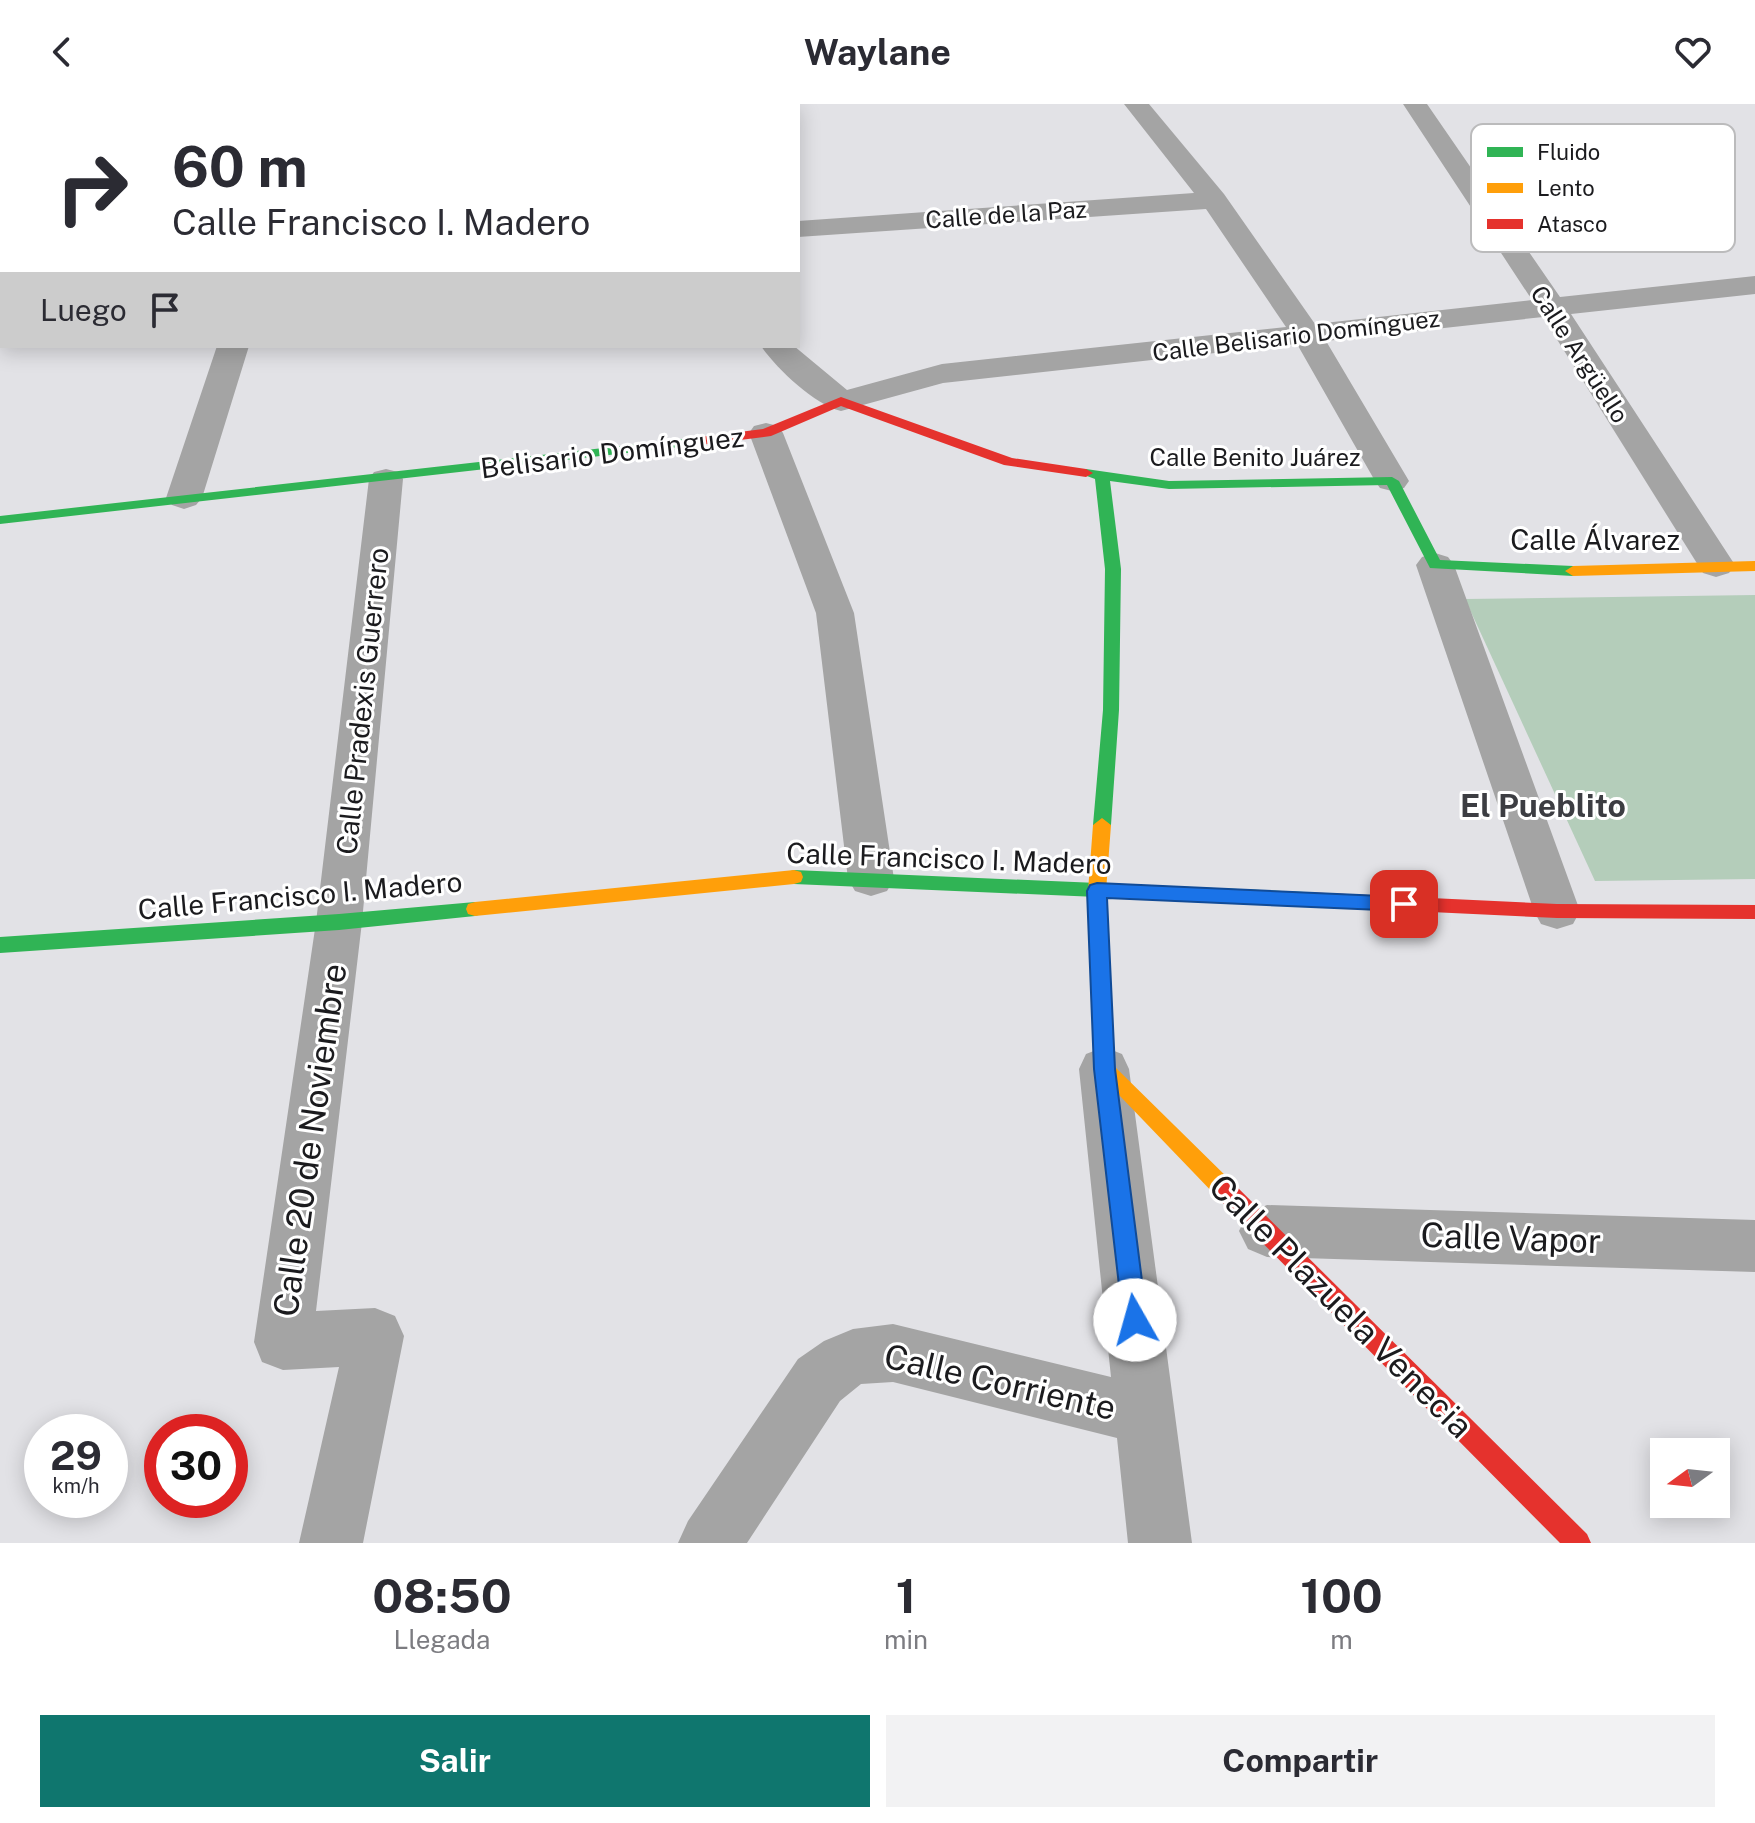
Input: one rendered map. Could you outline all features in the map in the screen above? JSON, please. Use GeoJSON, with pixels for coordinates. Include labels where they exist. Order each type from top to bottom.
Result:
{"type":"FeatureCollection","features":[{"type":"Feature","properties":{"kind":"street"},"geometry":{"type":"LineString","coordinates":[[1136,104],[1214,200],[1307,335],[1392,481],[1435,565],[1557,911]]}},
{"type":"Feature","properties":{"kind":"street","name":"Calle Argüello"},"geometry":{"type":"LineString","coordinates":[[1415,104],[1471,187]]}},
{"type":"Feature","properties":{"kind":"street","name":"Calle de la Paz"},"geometry":{"type":"LineString","coordinates":[[800,229],[1214,200]]}},
{"type":"Feature","properties":{"kind":"street","name":"Calle Argüello"},"geometry":{"type":"LineString","coordinates":[[1514,252],[1716,565]]}},
{"type":"Feature","properties":{"kind":"street","name":"Calle Belisario Domínguez"},"geometry":{"type":"LineString","coordinates":[[841,401],[942,374],[1307,335],[1550,305],[1755,285]]}},
{"type":"Feature","properties":{"kind":"street"},"geometry":{"type":"LineString","coordinates":[[184,498],[232,348]]}},
{"type":"Feature","properties":{"kind":"street"},"geometry":{"type":"LineString","coordinates":[[766,433],[841,401],[793,364],[779,348]]}},
{"type":"Feature","properties":{"kind":"street","name":"Calle Benito Juárez"},"geometry":{"type":"LineString","coordinates":[[841,401],[1009,462],[1169,485],[1392,481]]}},
{"type":"Feature","properties":{"kind":"street","name":"Belisario Domínguez"},"geometry":{"type":"LineString","coordinates":[[0,520],[184,498],[386,479],[766,433],[835,613],[871,879]]}},
{"type":"Feature","properties":{"kind":"street"},"geometry":{"type":"LineString","coordinates":[[1102,475],[1113,569],[1112,648],[1097,891],[1104,1069],[1160,1543]]}},
{"type":"Feature","properties":{"kind":"street","name":"Calle Pradexis Guerrero"},"geometry":{"type":"LineString","coordinates":[[339,922],[386,479]]}},
{"type":"Feature","properties":{"kind":"street","name":"Calle Álvarez"},"geometry":{"type":"LineString","coordinates":[[1435,565],[1585,572],[1755,566]]}},
{"type":"Feature","properties":{"kind":"street","name":"Calle Francisco I. Madero"},"geometry":{"type":"LineString","coordinates":[[0,945],[339,922],[808,876],[1557,911],[1755,912]]}},
{"type":"Feature","properties":{"kind":"street","name":"Calle 20 de Noviembre"},"geometry":{"type":"LineString","coordinates":[[331,1543],[375,1336],[283,1342],[339,922]]}},
{"type":"Feature","properties":{"kind":"street","name":"Calle Plazuela Venecia"},"geometry":{"type":"LineString","coordinates":[[1104,1069],[1578,1543]]}},
{"type":"Feature","properties":{"kind":"street","name":"Calle Vapor"},"geometry":{"type":"LineString","coordinates":[[1267,1231],[1755,1246]]}},
{"type":"Feature","properties":{"kind":"street","name":"Calle Corriente"},"geometry":{"type":"LineString","coordinates":[[710,1543],[819,1380],[838,1363],[862,1353],[893,1353],[1146,1415]]}},
{"type":"Feature","properties":{"kind":"green space"},"geometry":{"type":"Polygon","coordinates":[[[1755,595],[1755,879],[1595,881],[1465,599],[1755,595]]]}},
{"type":"Feature","properties":{"kind":"traffic: fast"},"geometry":{"type":"LineString","coordinates":[[0,520],[692,442]]}},
{"type":"Feature","properties":{"kind":"traffic: fast"},"geometry":{"type":"LineString","coordinates":[[1086,473],[1169,485],[1392,481],[1435,565],[1573,571]]}},
{"type":"Feature","properties":{"kind":"traffic: fast"},"geometry":{"type":"LineString","coordinates":[[1102,475],[1113,569],[1111,710],[1102,825]]}},
{"type":"Feature","properties":{"kind":"traffic: fast"},"geometry":{"type":"LineString","coordinates":[[794,877],[1304,899]]}},
{"type":"Feature","properties":{"kind":"traffic: fast"},"geometry":{"type":"LineString","coordinates":[[0,945],[339,922],[475,909]]}},
{"type":"Feature","properties":{"kind":"traffic: slow"},"geometry":{"type":"LineString","coordinates":[[1573,571],[1755,566]]}},
{"type":"Feature","properties":{"kind":"traffic: slow"},"geometry":{"type":"LineString","coordinates":[[1102,825],[1097,891],[1104,1069],[1226,1191]]}},
{"type":"Feature","properties":{"kind":"traffic: slow"},"geometry":{"type":"LineString","coordinates":[[475,909],[794,877]]}},
{"type":"Feature","properties":{"kind":"traffic: jam"},"geometry":{"type":"LineString","coordinates":[[692,442],[766,433],[841,401],[1009,462],[1086,473]]}},
{"type":"Feature","properties":{"kind":"traffic: jam"},"geometry":{"type":"LineString","coordinates":[[1304,899],[1557,911],[1755,912]]}},
{"type":"Feature","properties":{"kind":"traffic: jam"},"geometry":{"type":"LineString","coordinates":[[1226,1191],[1578,1543]]}},
{"type":"Feature","properties":{"kind":"district","name":"El Pueblito"},"geometry":{"type":"Point","coordinates":[1543,805]}},
{"type":"Feature","properties":{"kind":"route"},"geometry":{"type":"LineString","coordinates":[[1135,1320],[1104,1069],[1097,891],[1404,904]]}}]}
